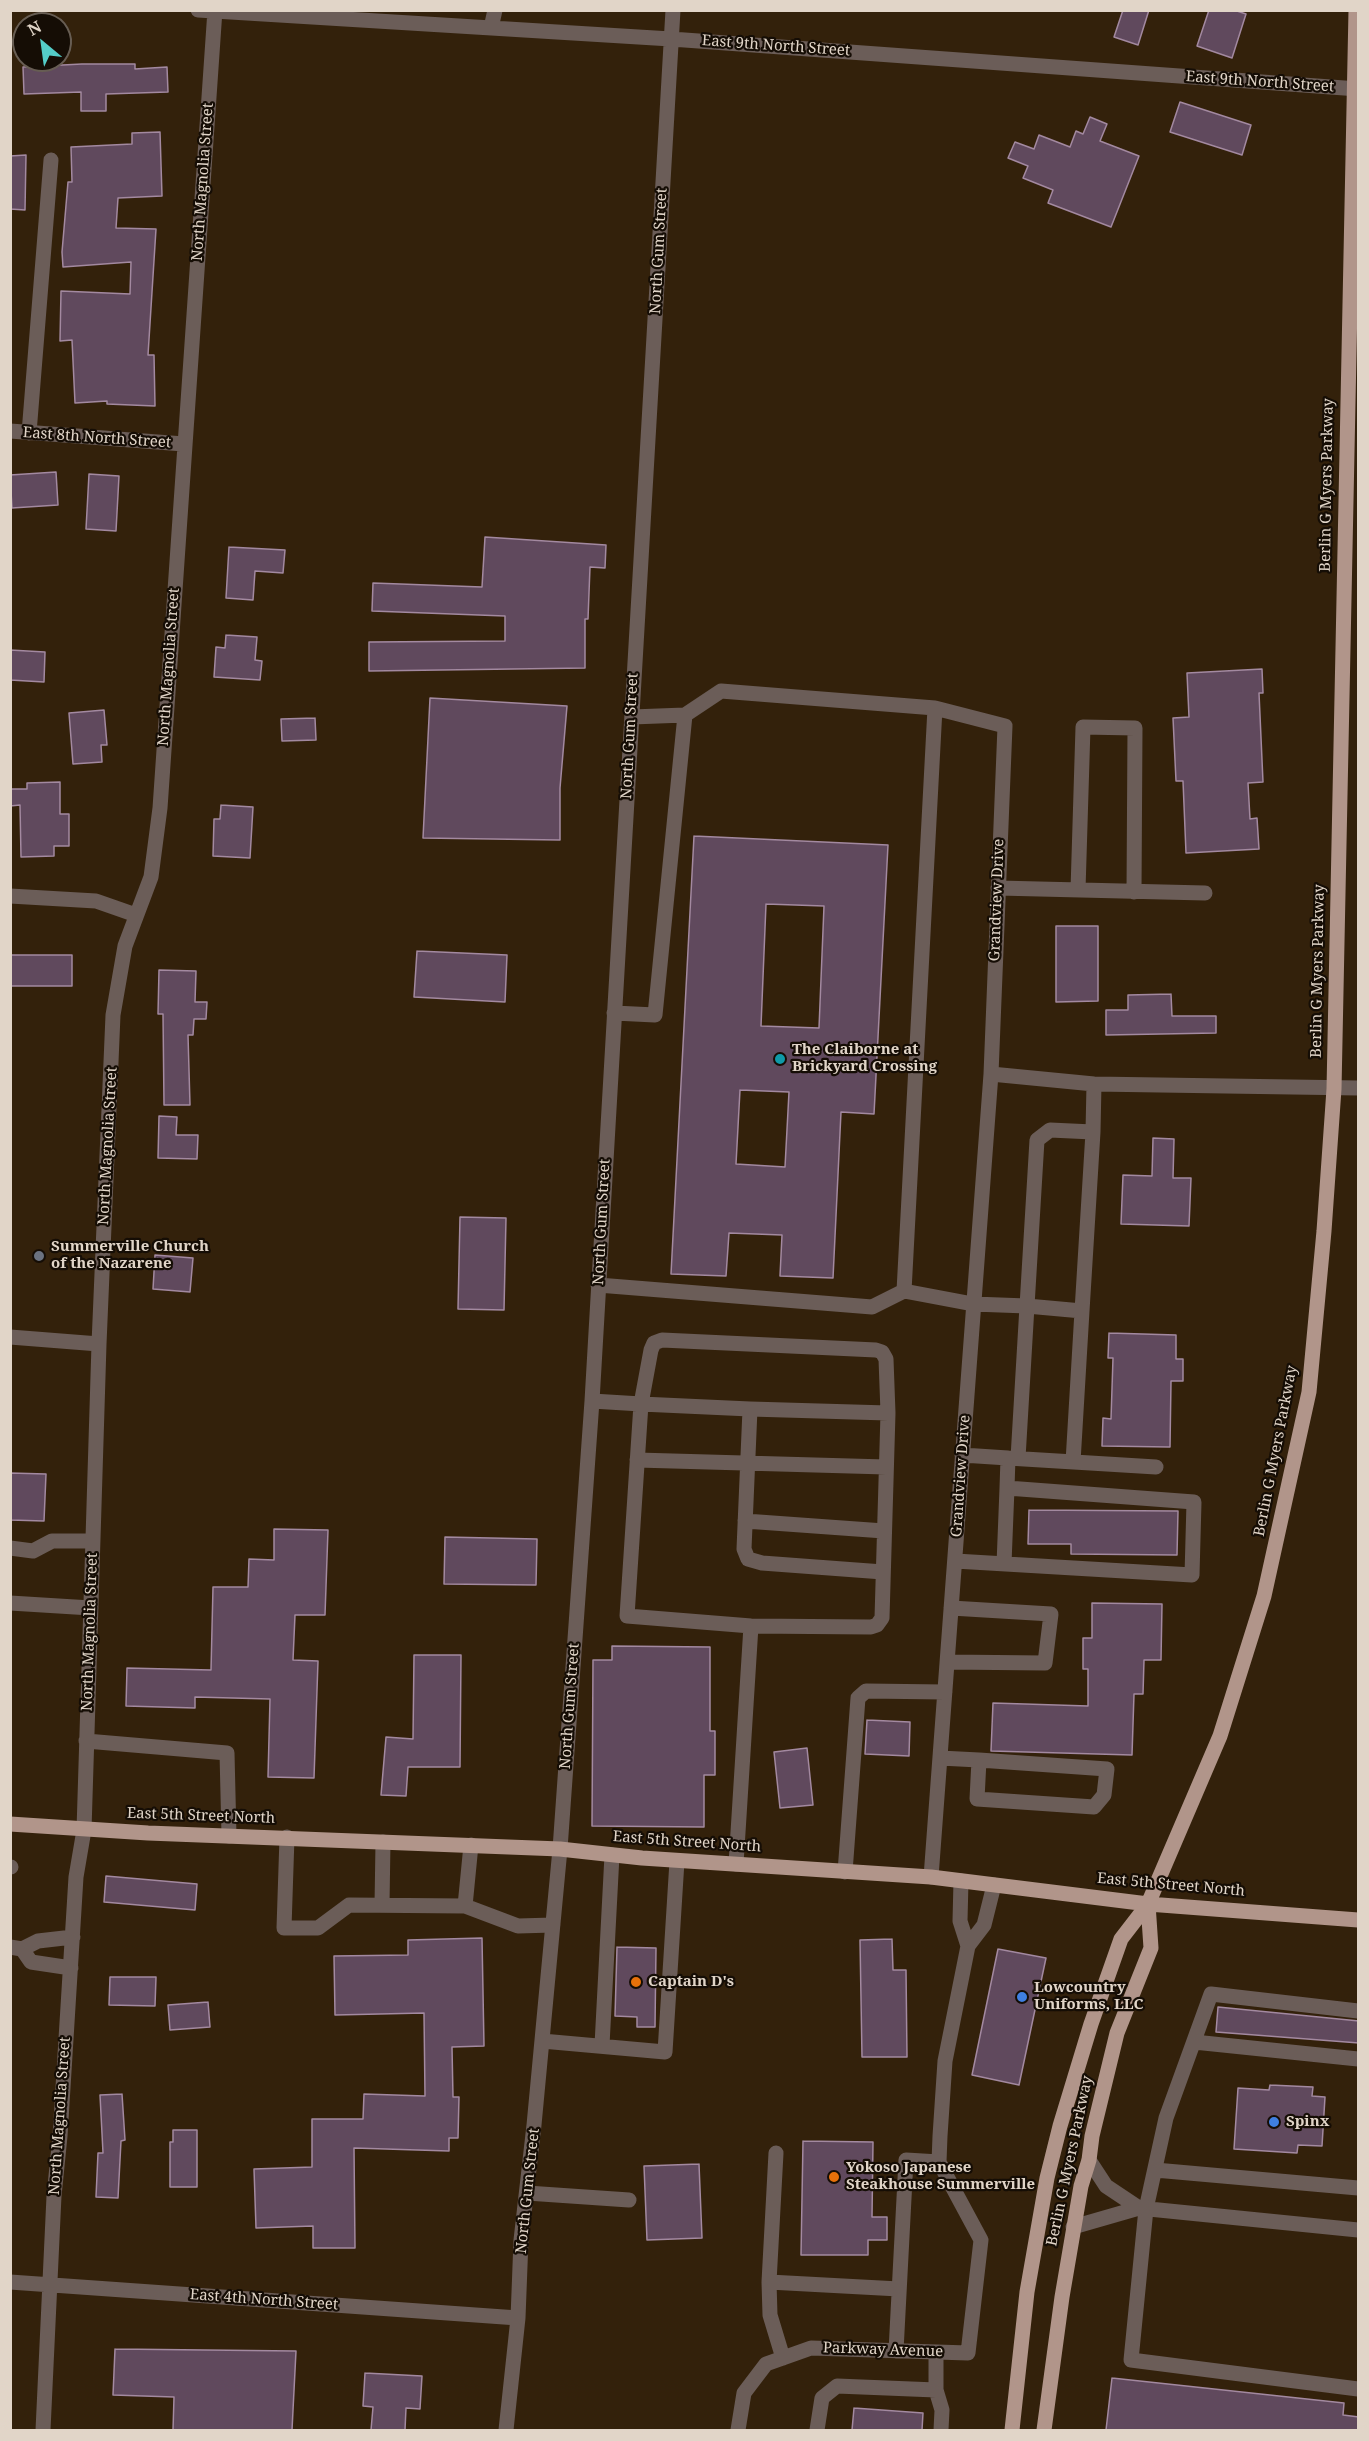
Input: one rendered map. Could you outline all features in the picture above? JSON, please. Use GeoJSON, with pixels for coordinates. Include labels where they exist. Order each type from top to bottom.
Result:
{"type":"FeatureCollection","features":[{"type":"Feature","properties":{"kind":"main road","name":"Berlin G Myers Parkway"},"geometry":{"type":"LineString","coordinates":[[1012,2430],[1027,2292],[1047,2178],[1060,2126],[1090,2024],[1121,1939],[1148,1904],[1220,1736],[1264,1596],[1309,1392],[1334,1089],[1356,10]]}},
{"type":"Feature","properties":{"kind":"main road","name":"East 5th Street North"},"geometry":{"type":"LineString","coordinates":[[10,1824],[84,1830],[560,1849],[677,1861],[932,1877],[1148,1904],[1359,1920]]}},
{"type":"Feature","properties":{"kind":"main road","name":"Berlin G Myers Parkway"},"geometry":{"type":"LineString","coordinates":[[1044,2430],[1062,2297],[1081,2186],[1089,2160],[1092,2136],[1117,2033],[1150,1948],[1148,1904]]}},
{"type":"Feature","properties":{"kind":"street","name":"East 9th North Street"},"geometry":{"type":"LineString","coordinates":[[198,10],[329,14],[491,28],[1356,89]]}},
{"type":"Feature","properties":{"kind":"street"},"geometry":{"type":"LineString","coordinates":[[491,28],[495,10]]}},
{"type":"Feature","properties":{"kind":"street","name":"North Gum Street"},"geometry":{"type":"LineString","coordinates":[[506,2430],[518,2318],[521,2240],[560,1849],[592,1401],[673,10]]}},
{"type":"Feature","properties":{"kind":"street","name":"North Magnolia Street"},"geometry":{"type":"LineString","coordinates":[[43,2430],[76,1877],[84,1830],[99,1344],[113,1015],[125,946],[151,877],[160,808],[215,11]]}},
{"type":"Feature","properties":{"kind":"street"},"geometry":{"type":"LineString","coordinates":[[29,433],[51,160]]}},
{"type":"Feature","properties":{"kind":"street","name":"East 8th North Street"},"geometry":{"type":"LineString","coordinates":[[10,431],[184,444]]}},
{"type":"Feature","properties":{"kind":"street"},"geometry":{"type":"LineString","coordinates":[[632,717],[685,715],[721,691],[935,708],[904,1291]]}},
{"type":"Feature","properties":{"kind":"street","name":"Grandview Drive"},"geometry":{"type":"LineString","coordinates":[[932,1877],[991,1074],[1005,726],[935,708]]}},
{"type":"Feature","properties":{"kind":"street"},"geometry":{"type":"LineString","coordinates":[[614,1013],[655,1015],[685,715]]}},
{"type":"Feature","properties":{"kind":"street"},"geometry":{"type":"LineString","coordinates":[[1078,890],[1083,727],[1135,728],[1134,892]]}},
{"type":"Feature","properties":{"kind":"street"},"geometry":{"type":"LineString","coordinates":[[998,888],[1205,894]]}},
{"type":"Feature","properties":{"kind":"street"},"geometry":{"type":"LineString","coordinates":[[10,896],[96,901],[136,915]]}},
{"type":"Feature","properties":{"kind":"street"},"geometry":{"type":"LineString","coordinates":[[991,1074],[1094,1084],[1359,1088]]}},
{"type":"Feature","properties":{"kind":"street"},"geometry":{"type":"LineString","coordinates":[[1073,1462],[1094,1084]]}},
{"type":"Feature","properties":{"kind":"street"},"geometry":{"type":"LineString","coordinates":[[1004,1564],[1007,1488],[1013,1458],[1027,1306],[1037,1140],[1050,1130],[1093,1132]]}},
{"type":"Feature","properties":{"kind":"street"},"geometry":{"type":"LineString","coordinates":[[598,1285],[872,1307],[904,1291],[973,1304],[1082,1311]]}},
{"type":"Feature","properties":{"kind":"street"},"geometry":{"type":"LineString","coordinates":[[10,1337],[99,1344]]}},
{"type":"Feature","properties":{"kind":"street"},"geometry":{"type":"LineString","coordinates":[[662,1340],[882,1352],[886,1359],[888,1413],[882,1618],[877,1625],[751,1626],[627,1616],[641,1404],[654,1343],[662,1340]]}},
{"type":"Feature","properties":{"kind":"street"},"geometry":{"type":"LineString","coordinates":[[592,1401],[888,1413]]}},
{"type":"Feature","properties":{"kind":"street"},"geometry":{"type":"LineString","coordinates":[[750,1408],[744,1549],[748,1559],[752,1562],[883,1572]]}},
{"type":"Feature","properties":{"kind":"street"},"geometry":{"type":"LineString","coordinates":[[962,1455],[1156,1467]]}},
{"type":"Feature","properties":{"kind":"street"},"geometry":{"type":"LineString","coordinates":[[637,1460],[886,1467]]}},
{"type":"Feature","properties":{"kind":"street"},"geometry":{"type":"LineString","coordinates":[[955,1560],[1192,1575],[1194,1502],[1007,1488]]}},
{"type":"Feature","properties":{"kind":"street"},"geometry":{"type":"LineString","coordinates":[[745,1521],[884,1531]]}},
{"type":"Feature","properties":{"kind":"street"},"geometry":{"type":"LineString","coordinates":[[10,1548],[33,1551],[52,1541],[92,1541]]}},
{"type":"Feature","properties":{"kind":"street"},"geometry":{"type":"LineString","coordinates":[[10,1603],[91,1608]]}},
{"type":"Feature","properties":{"kind":"street"},"geometry":{"type":"LineString","coordinates":[[947,1662],[1046,1663],[1051,1614],[951,1608]]}},
{"type":"Feature","properties":{"kind":"street"},"geometry":{"type":"LineString","coordinates":[[736,1864],[751,1626]]}},
{"type":"Feature","properties":{"kind":"street"},"geometry":{"type":"LineString","coordinates":[[845,1872],[858,1698],[866,1691],[945,1692]]}},
{"type":"Feature","properties":{"kind":"street"},"geometry":{"type":"LineString","coordinates":[[86,1741],[227,1753],[229,1836]]}},
{"type":"Feature","properties":{"kind":"street"},"geometry":{"type":"LineString","coordinates":[[940,1758],[979,1760],[1107,1769],[1104,1795],[1094,1807],[977,1800],[979,1760]]}},
{"type":"Feature","properties":{"kind":"street"},"geometry":{"type":"LineString","coordinates":[[287,1837],[284,1928],[318,1928],[349,1905],[465,1906],[518,1926],[553,1925]]}},
{"type":"Feature","properties":{"kind":"street"},"geometry":{"type":"LineString","coordinates":[[382,1905],[383,1842]]}},
{"type":"Feature","properties":{"kind":"street"},"geometry":{"type":"LineString","coordinates":[[465,1906],[471,1845]]}},
{"type":"Feature","properties":{"kind":"street"},"geometry":{"type":"LineString","coordinates":[[602,2045],[612,1855]]}},
{"type":"Feature","properties":{"kind":"street"},"geometry":{"type":"LineString","coordinates":[[542,2041],[665,2052],[677,1861]]}},
{"type":"Feature","properties":{"kind":"street"},"geometry":{"type":"LineString","coordinates":[[961,1881],[960,1921],[968,1946]]}},
{"type":"Feature","properties":{"kind":"street"},"geometry":{"type":"LineString","coordinates":[[896,2351],[906,2160],[939,2162],[945,2061],[968,1946],[984,1925],[994,1885]]}},
{"type":"Feature","properties":{"kind":"street"},"geometry":{"type":"LineString","coordinates":[[16,1948],[38,1941],[73,1937]]}},
{"type":"Feature","properties":{"kind":"street"},"geometry":{"type":"LineString","coordinates":[[16,1948],[32,1962],[71,1968]]}},
{"type":"Feature","properties":{"kind":"street"},"geometry":{"type":"LineString","coordinates":[[1359,2011],[1211,1994],[1166,2118],[1155,2170],[1143,2209],[1131,2360],[1359,2389]]}},
{"type":"Feature","properties":{"kind":"street"},"geometry":{"type":"LineString","coordinates":[[1194,2042],[1359,2059]]}},
{"type":"Feature","properties":{"kind":"street"},"geometry":{"type":"LineString","coordinates":[[776,2153],[769,2282],[770,2315],[783,2358]]}},
{"type":"Feature","properties":{"kind":"street"},"geometry":{"type":"LineString","coordinates":[[1089,2160],[1106,2186],[1143,2209]]}},
{"type":"Feature","properties":{"kind":"street","name":"Parkway Avenue"},"geometry":{"type":"LineString","coordinates":[[738,2430],[744,2393],[766,2364],[811,2348],[968,2353],[981,2240],[939,2162]]}},
{"type":"Feature","properties":{"kind":"street"},"geometry":{"type":"LineString","coordinates":[[1155,2170],[1359,2188]]}},
{"type":"Feature","properties":{"kind":"street"},"geometry":{"type":"LineString","coordinates":[[527,2193],[629,2200]]}},
{"type":"Feature","properties":{"kind":"street"},"geometry":{"type":"LineString","coordinates":[[1073,2227],[1143,2209],[1359,2230]]}},
{"type":"Feature","properties":{"kind":"street","name":"East 4th North Street"},"geometry":{"type":"LineString","coordinates":[[10,2282],[518,2318]]}},
{"type":"Feature","properties":{"kind":"street"},"geometry":{"type":"LineString","coordinates":[[769,2282],[899,2289]]}},
{"type":"Feature","properties":{"kind":"street"},"geometry":{"type":"LineString","coordinates":[[936,2352],[936,2390],[942,2410],[941,2430]]}},
{"type":"Feature","properties":{"kind":"street"},"geometry":{"type":"LineString","coordinates":[[817,2430],[822,2398],[837,2386],[936,2390]]}},
{"type":"Feature","properties":{"kind":"building"},"geometry":{"type":"Polygon","coordinates":[[[1123,10],[1149,10],[1138,45],[1114,37],[1123,10]]]}},
{"type":"Feature","properties":{"kind":"building"},"geometry":{"type":"Polygon","coordinates":[[[1209,10],[1234,10],[1246,14],[1232,58],[1197,46],[1209,10]]]}},
{"type":"Feature","properties":{"kind":"building"},"geometry":{"type":"Polygon","coordinates":[[[135,64],[135,69],[167,67],[168,92],[106,94],[106,111],[81,111],[81,92],[24,94],[23,72],[72,72],[72,65],[135,64]]]}},
{"type":"Feature","properties":{"kind":"building"},"geometry":{"type":"Polygon","coordinates":[[[1180,102],[1251,125],[1242,155],[1170,132],[1180,102]]]}},
{"type":"Feature","properties":{"kind":"building"},"geometry":{"type":"Polygon","coordinates":[[[1090,117],[1107,124],[1100,141],[1139,156],[1111,227],[1048,203],[1053,190],[1023,178],[1028,166],[1008,158],[1015,142],[1034,149],[1039,135],[1070,147],[1076,131],[1083,134],[1090,117]]]}},
{"type":"Feature","properties":{"kind":"building"},"geometry":{"type":"Polygon","coordinates":[[[160,132],[162,196],[118,198],[116,228],[156,229],[148,355],[154,355],[155,406],[107,404],[107,401],[75,403],[72,340],[60,341],[61,291],[130,294],[131,262],[63,267],[62,252],[68,182],[72,182],[71,147],[132,144],[132,133],[160,132]]]}},
{"type":"Feature","properties":{"kind":"building"},"geometry":{"type":"Polygon","coordinates":[[[26,155],[25,210],[10,209],[10,156],[26,155]]]}},
{"type":"Feature","properties":{"kind":"building"},"geometry":{"type":"Polygon","coordinates":[[[56,472],[58,505],[12,508],[10,475],[56,472]]]}},
{"type":"Feature","properties":{"kind":"building"},"geometry":{"type":"Polygon","coordinates":[[[89,474],[119,476],[116,531],[86,529],[89,474]]]}},
{"type":"Feature","properties":{"kind":"building"},"geometry":{"type":"Polygon","coordinates":[[[485,537],[606,545],[605,568],[590,567],[588,619],[585,619],[585,668],[369,671],[369,642],[505,641],[505,616],[372,611],[373,583],[482,587],[485,537]]]}},
{"type":"Feature","properties":{"kind":"building"},"geometry":{"type":"Polygon","coordinates":[[[229,547],[285,550],[283,573],[255,571],[253,600],[226,598],[229,547]]]}},
{"type":"Feature","properties":{"kind":"building"},"geometry":{"type":"Polygon","coordinates":[[[226,635],[257,637],[255,660],[262,661],[260,680],[214,677],[216,647],[225,648],[226,635]]]}},
{"type":"Feature","properties":{"kind":"building"},"geometry":{"type":"Polygon","coordinates":[[[10,650],[45,652],[44,682],[10,680],[10,650]]]}},
{"type":"Feature","properties":{"kind":"building"},"geometry":{"type":"Polygon","coordinates":[[[1262,669],[1263,693],[1259,693],[1263,782],[1248,783],[1250,819],[1257,818],[1259,849],[1186,853],[1183,781],[1176,781],[1173,718],[1189,717],[1187,673],[1262,669]]]}},
{"type":"Feature","properties":{"kind":"building"},"geometry":{"type":"Polygon","coordinates":[[[430,698],[567,706],[560,788],[560,840],[423,838],[430,698]]]}},
{"type":"Feature","properties":{"kind":"building"},"geometry":{"type":"Polygon","coordinates":[[[104,710],[107,745],[101,745],[102,762],[73,764],[69,713],[104,710]]]}},
{"type":"Feature","properties":{"kind":"building"},"geometry":{"type":"Polygon","coordinates":[[[315,718],[316,740],[282,741],[281,719],[315,718]]]}},
{"type":"Feature","properties":{"kind":"building"},"geometry":{"type":"Polygon","coordinates":[[[60,782],[60,814],[69,814],[69,846],[54,846],[54,856],[21,857],[20,805],[10,806],[10,789],[27,789],[27,783],[60,782]]]}},
{"type":"Feature","properties":{"kind":"building"},"geometry":{"type":"Polygon","coordinates":[[[221,805],[253,807],[250,858],[213,856],[214,819],[220,819],[221,805]]]}},
{"type":"Feature","properties":{"kind":"building","name":"The Claiborne at Brickyard Crossing"},"geometry":{"type":"Polygon","coordinates":[[[694,836],[888,845],[874,1114],[841,1112],[833,1278],[780,1276],[782,1235],[729,1233],[726,1276],[671,1274],[694,836]],[[766,904],[761,1026],[819,1028],[824,906],[766,904]],[[740,1090],[736,1164],[785,1167],[789,1092],[740,1090]]]}},
{"type":"Feature","properties":{"kind":"building"},"geometry":{"type":"Polygon","coordinates":[[[1056,926],[1098,926],[1098,1001],[1056,1002],[1056,926]]]}},
{"type":"Feature","properties":{"kind":"building"},"geometry":{"type":"Polygon","coordinates":[[[417,951],[507,955],[505,1002],[414,997],[417,951]]]}},
{"type":"Feature","properties":{"kind":"building"},"geometry":{"type":"Polygon","coordinates":[[[10,955],[72,955],[72,986],[10,986],[10,955]]]}},
{"type":"Feature","properties":{"kind":"building"},"geometry":{"type":"Polygon","coordinates":[[[159,970],[196,971],[195,1002],[207,1002],[206,1019],[194,1019],[193,1035],[188,1035],[190,1105],[164,1105],[163,1014],[158,1014],[159,970]]]}},
{"type":"Feature","properties":{"kind":"building"},"geometry":{"type":"Polygon","coordinates":[[[1171,994],[1172,1016],[1216,1016],[1216,1033],[1106,1035],[1106,1010],[1128,1010],[1128,995],[1171,994]]]}},
{"type":"Feature","properties":{"kind":"building"},"geometry":{"type":"Polygon","coordinates":[[[159,1116],[177,1117],[176,1135],[198,1135],[197,1159],[158,1158],[159,1116]]]}},
{"type":"Feature","properties":{"kind":"building"},"geometry":{"type":"Polygon","coordinates":[[[1153,1138],[1174,1139],[1173,1178],[1191,1178],[1189,1226],[1121,1224],[1123,1175],[1152,1176],[1153,1138]]]}},
{"type":"Feature","properties":{"kind":"building"},"geometry":{"type":"Polygon","coordinates":[[[460,1217],[506,1218],[504,1310],[458,1309],[460,1217]]]}},
{"type":"Feature","properties":{"kind":"building"},"geometry":{"type":"Polygon","coordinates":[[[155,1255],[193,1258],[190,1292],[153,1289],[155,1255]]]}},
{"type":"Feature","properties":{"kind":"building"},"geometry":{"type":"Polygon","coordinates":[[[1109,1333],[1176,1335],[1176,1359],[1183,1359],[1183,1381],[1171,1381],[1170,1447],[1102,1446],[1103,1418],[1111,1419],[1113,1358],[1108,1358],[1109,1333]]]}},
{"type":"Feature","properties":{"kind":"building"},"geometry":{"type":"Polygon","coordinates":[[[10,1473],[46,1474],[44,1521],[10,1520],[10,1473]]]}},
{"type":"Feature","properties":{"kind":"building"},"geometry":{"type":"Polygon","coordinates":[[[1029,1510],[1178,1511],[1177,1555],[1071,1554],[1071,1544],[1028,1544],[1029,1510]]]}},
{"type":"Feature","properties":{"kind":"building"},"geometry":{"type":"Polygon","coordinates":[[[274,1529],[328,1530],[325,1615],[295,1615],[293,1660],[318,1661],[314,1778],[268,1777],[270,1699],[195,1697],[195,1708],[126,1706],[127,1668],[211,1670],[213,1587],[248,1587],[249,1559],[274,1560],[274,1529]]]}},
{"type":"Feature","properties":{"kind":"building"},"geometry":{"type":"Polygon","coordinates":[[[445,1537],[537,1539],[536,1585],[444,1584],[445,1537]]]}},
{"type":"Feature","properties":{"kind":"building"},"geometry":{"type":"Polygon","coordinates":[[[1092,1603],[1162,1604],[1161,1660],[1144,1660],[1143,1694],[1134,1694],[1132,1755],[991,1751],[993,1703],[1088,1706],[1088,1669],[1083,1669],[1083,1638],[1092,1638],[1092,1603]]]}},
{"type":"Feature","properties":{"kind":"building"},"geometry":{"type":"Polygon","coordinates":[[[612,1646],[710,1647],[710,1731],[715,1731],[715,1775],[704,1775],[704,1827],[592,1826],[593,1660],[612,1660],[612,1646]]]}},
{"type":"Feature","properties":{"kind":"building"},"geometry":{"type":"Polygon","coordinates":[[[414,1655],[461,1655],[460,1767],[408,1767],[406,1796],[381,1795],[386,1737],[413,1739],[414,1655]]]}},
{"type":"Feature","properties":{"kind":"building"},"geometry":{"type":"Polygon","coordinates":[[[867,1720],[910,1722],[909,1756],[865,1754],[867,1720]]]}},
{"type":"Feature","properties":{"kind":"building"},"geometry":{"type":"Polygon","coordinates":[[[807,1748],[813,1805],[780,1808],[774,1752],[807,1748]]]}},
{"type":"Feature","properties":{"kind":"building"},"geometry":{"type":"Polygon","coordinates":[[[106,1876],[197,1884],[195,1910],[104,1902],[106,1876]]]}},
{"type":"Feature","properties":{"kind":"building"},"geometry":{"type":"Polygon","coordinates":[[[482,1938],[484,2046],[452,2047],[453,2097],[459,2097],[458,2138],[449,2138],[449,2151],[354,2148],[355,2248],[313,2248],[313,2226],[256,2228],[254,2169],[312,2167],[312,2119],[363,2119],[364,2094],[425,2096],[424,2013],[335,2015],[334,1956],[408,1955],[408,1940],[482,1938]]]}},
{"type":"Feature","properties":{"kind":"building"},"geometry":{"type":"Polygon","coordinates":[[[892,1939],[893,1970],[906,1970],[907,2057],[862,2057],[860,1940],[892,1939]]]}},
{"type":"Feature","properties":{"kind":"building","name":"Captain D's"},"geometry":{"type":"Polygon","coordinates":[[[617,1947],[656,1948],[655,2027],[637,2027],[637,2017],[615,2016],[617,1947]]]}},
{"type":"Feature","properties":{"kind":"building"},"geometry":{"type":"Polygon","coordinates":[[[998,1949],[1046,1958],[1019,2085],[972,2075],[998,1949]]]}},
{"type":"Feature","properties":{"kind":"building"},"geometry":{"type":"Polygon","coordinates":[[[110,1977],[156,1977],[155,2006],[109,2005],[110,1977]]]}},
{"type":"Feature","properties":{"kind":"building"},"geometry":{"type":"Polygon","coordinates":[[[208,2002],[210,2027],[170,2030],[168,2005],[208,2002]]]}},
{"type":"Feature","properties":{"kind":"building"},"geometry":{"type":"Polygon","coordinates":[[[1218,2007],[1359,2021],[1359,2043],[1216,2032],[1218,2007]]]}},
{"type":"Feature","properties":{"kind":"building"},"geometry":{"type":"Polygon","coordinates":[[[1270,2085],[1313,2087],[1312,2096],[1325,2097],[1322,2146],[1298,2145],[1297,2153],[1234,2149],[1238,2088],[1269,2090],[1270,2085]]]}},
{"type":"Feature","properties":{"kind":"building"},"geometry":{"type":"Polygon","coordinates":[[[122,2094],[125,2140],[121,2141],[118,2198],[96,2197],[98,2153],[103,2153],[100,2095],[122,2094]]]}},
{"type":"Feature","properties":{"kind":"building"},"geometry":{"type":"Polygon","coordinates":[[[173,2130],[197,2130],[197,2187],[170,2187],[170,2142],[173,2142],[173,2130]]]}},
{"type":"Feature","properties":{"kind":"building"},"geometry":{"type":"Polygon","coordinates":[[[803,2141],[873,2142],[872,2217],[887,2217],[887,2240],[868,2240],[868,2255],[801,2255],[803,2141]]]}},
{"type":"Feature","properties":{"kind":"building"},"geometry":{"type":"Polygon","coordinates":[[[699,2164],[702,2238],[647,2240],[644,2166],[699,2164]]]}},
{"type":"Feature","properties":{"kind":"building"},"geometry":{"type":"Polygon","coordinates":[[[115,2349],[296,2351],[292,2430],[173,2430],[174,2397],[113,2395],[115,2349]]]}},
{"type":"Feature","properties":{"kind":"building"},"geometry":{"type":"Polygon","coordinates":[[[365,2373],[422,2376],[420,2409],[406,2408],[405,2430],[371,2430],[373,2407],[363,2406],[365,2373]]]}},
{"type":"Feature","properties":{"kind":"building"},"geometry":{"type":"Polygon","coordinates":[[[1112,2378],[1344,2403],[1343,2415],[1359,2417],[1359,2430],[1106,2430],[1112,2378]]]}},
{"type":"Feature","properties":{"kind":"building"},"geometry":{"type":"Polygon","coordinates":[[[854,2408],[923,2413],[922,2430],[852,2430],[854,2408]]]}},
{"type":"Feature","properties":{"kind":"place","name":"The Claiborne at Brickyard Crossing"},"geometry":{"type":"Point","coordinates":[780,1059]}},
{"type":"Feature","properties":{"kind":"place","name":"Summerville Church of the Nazarene"},"geometry":{"type":"Point","coordinates":[39,1256]}},
{"type":"Feature","properties":{"kind":"place","name":"Captain D's"},"geometry":{"type":"Point","coordinates":[636,1982]}},
{"type":"Feature","properties":{"kind":"place","name":"Lowcountry Uniforms, LLC"},"geometry":{"type":"Point","coordinates":[1022,1997]}},
{"type":"Feature","properties":{"kind":"place","name":"Spinx"},"geometry":{"type":"Point","coordinates":[1274,2122]}},
{"type":"Feature","properties":{"kind":"place","name":"Yokoso Japanese Steakhouse Summerville"},"geometry":{"type":"Point","coordinates":[834,2177]}}]}
